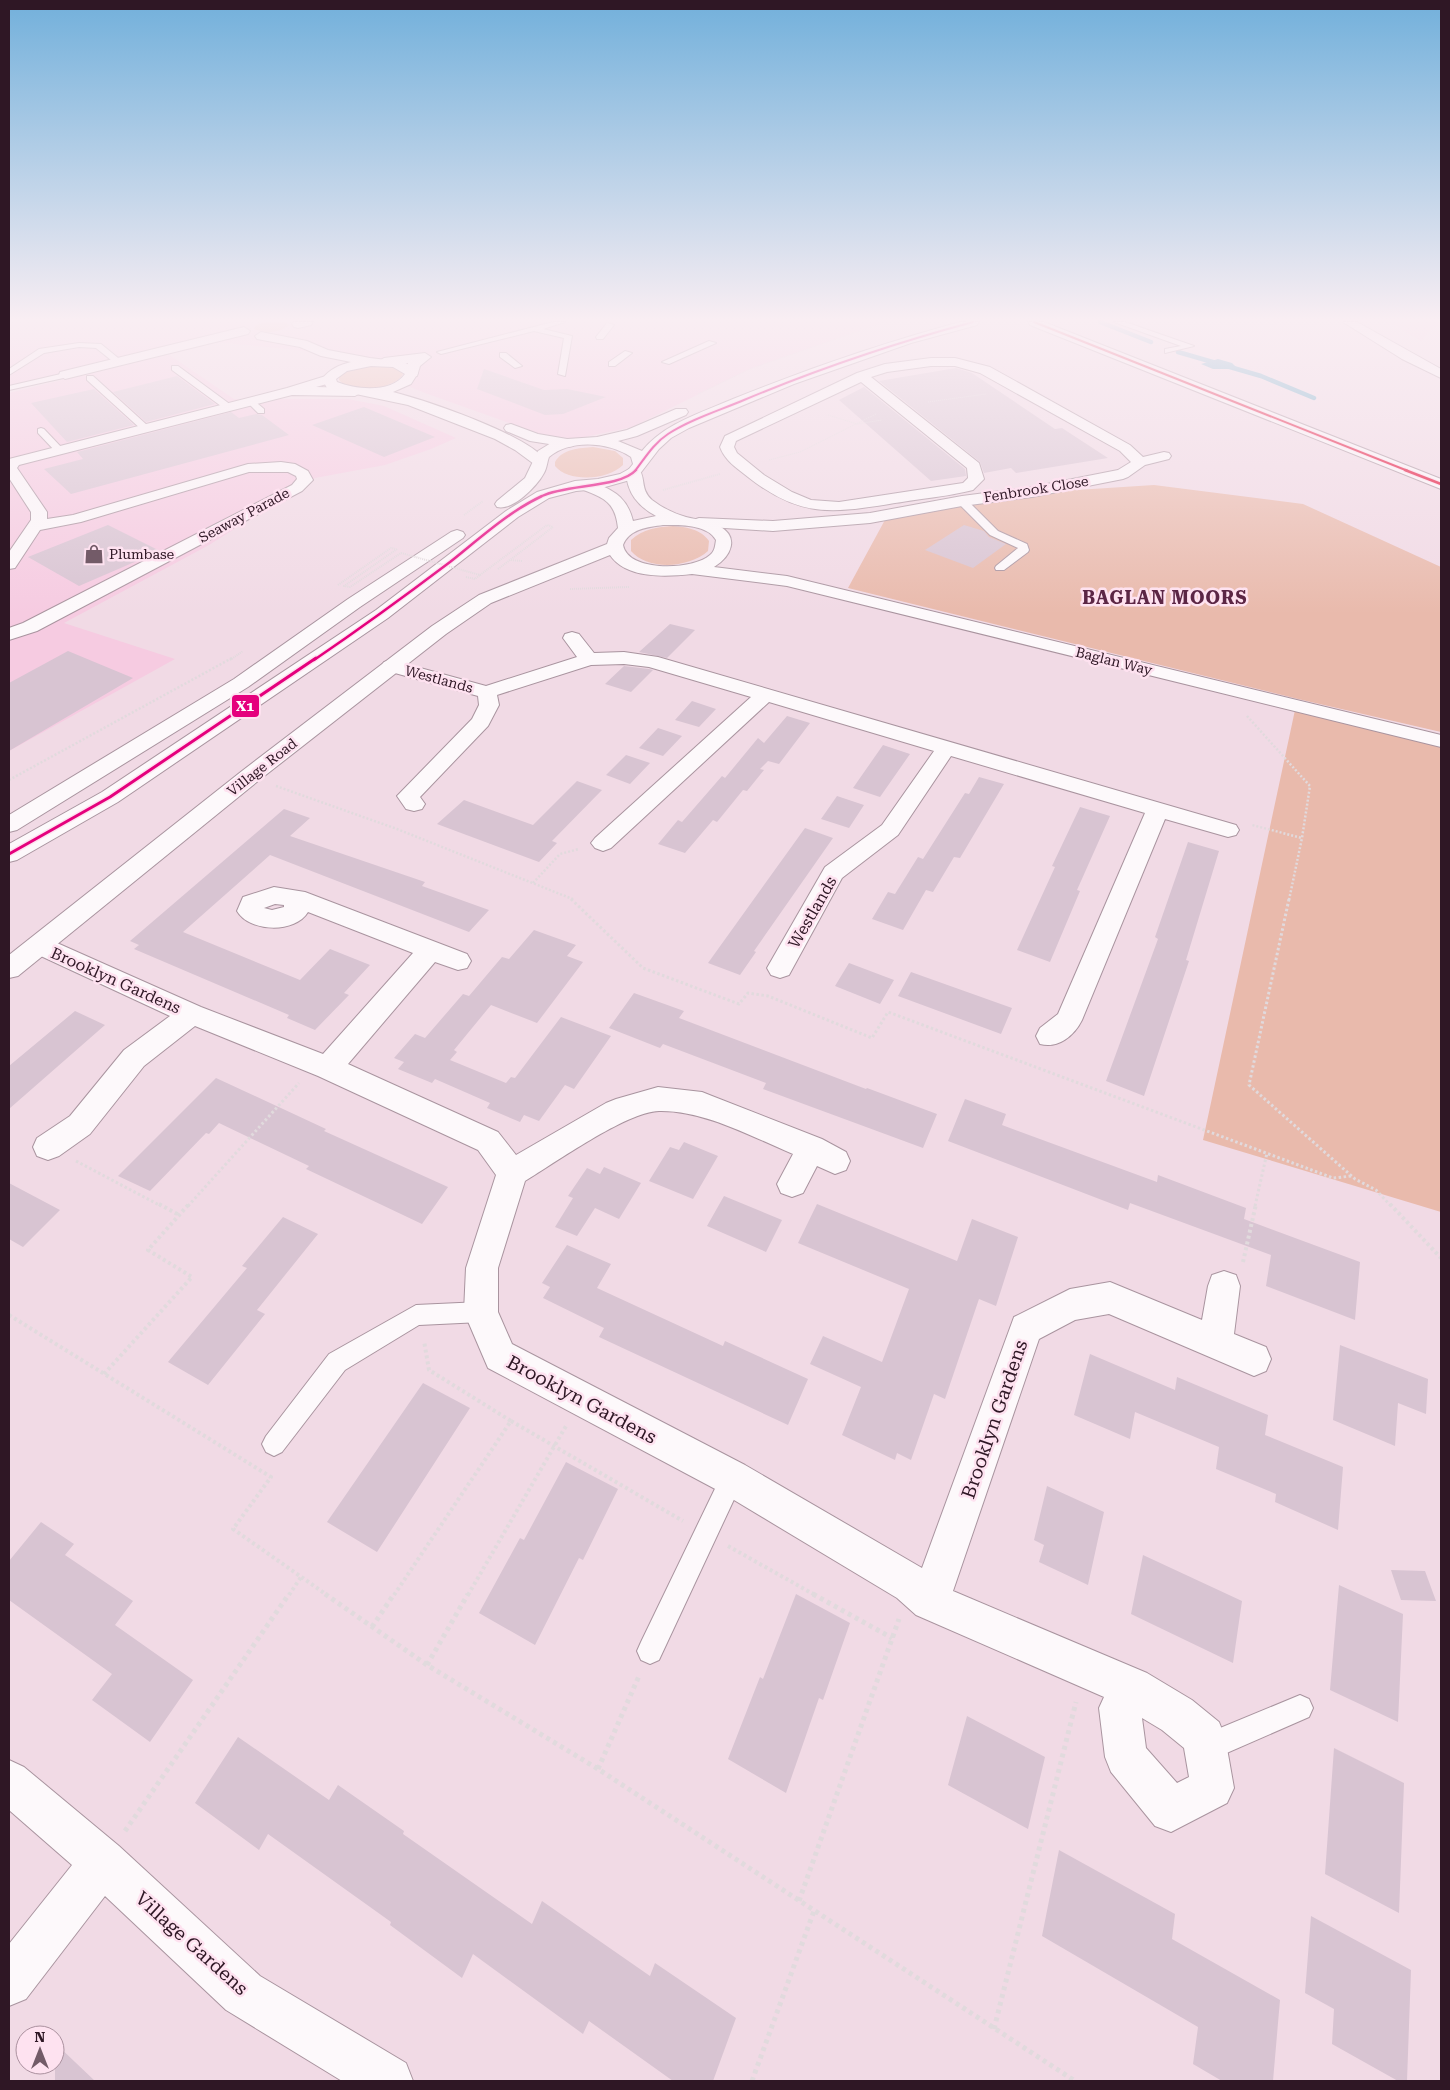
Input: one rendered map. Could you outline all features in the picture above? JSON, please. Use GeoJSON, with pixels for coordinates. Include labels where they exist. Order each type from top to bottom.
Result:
{"type":"FeatureCollection","features":[{"type":"Feature","properties":{"kind":"main road"},"geometry":{"type":"LineString","coordinates":[[9,564],[39,520],[39,512],[10,468],[11,463],[178,420]]}},
{"type":"Feature","properties":{"kind":"main road"},"geometry":{"type":"LineString","coordinates":[[458,420],[522,447],[539,461]]}},
{"type":"Feature","properties":{"kind":"main road"},"geometry":{"type":"LineString","coordinates":[[489,420],[535,438],[568,443],[598,441],[632,433],[663,420]]}},
{"type":"Feature","properties":{"kind":"main road"},"geometry":{"type":"LineString","coordinates":[[9,854],[110,797],[365,625],[512,514],[543,495],[583,485],[613,482],[637,468],[654,446],[666,436],[697,420]]}},
{"type":"Feature","properties":{"kind":"main road","name":"Fenbrook Close"},"geometry":{"type":"LineString","coordinates":[[771,420],[730,439],[726,447],[730,455],[759,478],[801,503],[839,507],[968,487],[976,479],[974,466],[917,420]]}},
{"type":"Feature","properties":{"kind":"main road","name":"Fenbrook Close"},"geometry":{"type":"LineString","coordinates":[[678,520],[699,523],[773,526],[870,518],[962,501],[1032,492],[1123,474],[1140,462],[1125,448],[1074,420]]}},
{"type":"Feature","properties":{"kind":"main road"},"geometry":{"type":"LineString","coordinates":[[1279,420],[1441,484]]}},
{"type":"Feature","properties":{"kind":"main road"},"geometry":{"type":"LineString","coordinates":[[1300,420],[1441,475]]}},
{"type":"Feature","properties":{"kind":"main road"},"geometry":{"type":"LineString","coordinates":[[598,441],[616,443],[630,448],[638,455],[633,483],[646,495],[657,512],[678,520]]}},
{"type":"Feature","properties":{"kind":"main road"},"geometry":{"type":"LineString","coordinates":[[9,824],[241,683],[354,603],[502,504],[538,472],[539,461],[546,451],[568,443]]}},
{"type":"Feature","properties":{"kind":"main road"},"geometry":{"type":"LineString","coordinates":[[1140,462],[1164,456]]}},
{"type":"Feature","properties":{"kind":"main road","name":"Seaway Parade"},"geometry":{"type":"LineString","coordinates":[[9,634],[30,627],[297,488],[305,480],[304,475],[298,469],[275,467],[248,468],[75,519],[36,526]]}},
{"type":"Feature","properties":{"kind":"main road"},"geometry":{"type":"LineString","coordinates":[[583,485],[617,499],[624,513],[626,530]]}},
{"type":"Feature","properties":{"kind":"main road"},"geometry":{"type":"LineString","coordinates":[[678,520],[649,522],[626,530],[618,538],[615,547],[624,561],[635,566],[663,572],[692,569]]}},
{"type":"Feature","properties":{"kind":"main road","name":"Baglan Way"},"geometry":{"type":"LineString","coordinates":[[699,523],[715,530],[722,548],[787,581]]}},
{"type":"Feature","properties":{"kind":"main road","name":"Fenbrook Close"},"geometry":{"type":"LineString","coordinates":[[692,569],[713,561],[722,548],[773,526]]}},
{"type":"Feature","properties":{"kind":"main road","name":"Village Road"},"geometry":{"type":"LineString","coordinates":[[9,969],[390,666],[439,630],[485,599],[615,547]]}},
{"type":"Feature","properties":{"kind":"main road"},"geometry":{"type":"LineString","coordinates":[[611,570],[635,566]]}},
{"type":"Feature","properties":{"kind":"main road","name":"Baglan Way"},"geometry":{"type":"LineString","coordinates":[[692,569],[787,581],[1441,741]]}},
{"type":"Feature","properties":{"kind":"main road","name":"Village Road"},"geometry":{"type":"LineString","coordinates":[[526,583],[593,573]]}},
{"type":"Feature","properties":{"kind":"main road"},"geometry":{"type":"LineString","coordinates":[[572,638],[589,659]]}},
{"type":"Feature","properties":{"kind":"main road","name":"Westlands"},"geometry":{"type":"LineString","coordinates":[[390,666],[487,692],[589,659],[624,658],[651,661],[1228,830]]}},
{"type":"Feature","properties":{"kind":"main road","name":"Westlands"},"geometry":{"type":"LineString","coordinates":[[414,804],[408,796],[481,722],[489,705],[487,692]]}},
{"type":"Feature","properties":{"kind":"main road"},"geometry":{"type":"LineString","coordinates":[[603,843],[765,695]]}},
{"type":"Feature","properties":{"kind":"main road","name":"Westlands"},"geometry":{"type":"LineString","coordinates":[[780,968],[833,873],[890,830],[946,748]]}},
{"type":"Feature","properties":{"kind":"main road"},"geometry":{"type":"LineString","coordinates":[[1050,1036],[1069,1020],[1158,809]]}},
{"type":"Feature","properties":{"kind":"main road"},"geometry":{"type":"LineString","coordinates":[[296,898],[458,961]]}},
{"type":"Feature","properties":{"kind":"main road","name":"Brooklyn Gardens"},"geometry":{"type":"LineString","coordinates":[[39,945],[192,1014],[322,1066],[488,1141],[512,1173],[482,1268],[481,1312],[500,1356],[732,1478],[921,1592],[1132,1688],[1177,1715],[1204,1737],[1212,1788],[1170,1810],[1126,1757],[1120,1708],[1132,1688]]}},
{"type":"Feature","properties":{"kind":"main road"},"geometry":{"type":"LineString","coordinates":[[322,1066],[430,951]]}},
{"type":"Feature","properties":{"kind":"main road","name":"Brooklyn Gardens"},"geometry":{"type":"LineString","coordinates":[[48,1147],[80,1125],[134,1058],[192,1014]]}},
{"type":"Feature","properties":{"kind":"main road"},"geometry":{"type":"LineString","coordinates":[[512,1173],[616,1111],[658,1099],[702,1104],[822,1155],[792,1184]]}},
{"type":"Feature","properties":{"kind":"main road"},"geometry":{"type":"LineString","coordinates":[[1216,1341],[1224,1286]]}},
{"type":"Feature","properties":{"kind":"main road","name":"Brooklyn Gardens"},"geometry":{"type":"LineString","coordinates":[[921,1592],[1026,1328],[1070,1305],[1110,1298],[1216,1341],[1254,1359]]}},
{"type":"Feature","properties":{"kind":"main road","name":"Village Gardens"},"geometry":{"type":"LineString","coordinates":[[9,1782],[103,1862],[243,1993],[388,2081]]}},
{"type":"Feature","properties":{"kind":"main road"},"geometry":{"type":"LineString","coordinates":[[9,1982],[103,1862]]}},
{"type":"Feature","properties":{"kind":"lane"},"geometry":{"type":"LineString","coordinates":[[136,420],[145,428]]}},
{"type":"Feature","properties":{"kind":"lane"},"geometry":{"type":"LineString","coordinates":[[41,431],[59,450]]}},
{"type":"Feature","properties":{"kind":"lane"},"geometry":{"type":"LineString","coordinates":[[962,501],[994,533],[1023,546],[1024,550],[1000,568]]}},
{"type":"Feature","properties":{"kind":"lane"},"geometry":{"type":"LineString","coordinates":[[274,1444],[337,1362],[416,1315],[481,1312]]}},
{"type":"Feature","properties":{"kind":"lane"},"geometry":{"type":"LineString","coordinates":[[650,1651],[732,1478]]}},
{"type":"Feature","properties":{"kind":"lane"},"geometry":{"type":"LineString","coordinates":[[1206,1748],[1300,1708]]}},
{"type":"Feature","properties":{"kind":"path"},"geometry":{"type":"LineString","coordinates":[[646,495],[800,452],[866,420]]}},
{"type":"Feature","properties":{"kind":"path"},"geometry":{"type":"LineString","coordinates":[[397,549],[344,586],[350,587],[400,553],[480,574],[547,526],[552,527],[510,560]]}},
{"type":"Feature","properties":{"kind":"path"},"geometry":{"type":"LineString","coordinates":[[9,780],[218,667],[250,647]]}},
{"type":"Feature","properties":{"kind":"path"},"geometry":{"type":"LineString","coordinates":[[1244,712],[1310,786],[1302,838],[1248,1085],[1355,1179],[1376,1190],[1441,1258]]}},
{"type":"Feature","properties":{"kind":"path"},"geometry":{"type":"LineString","coordinates":[[1228,830],[1250,825],[1302,838]]}},
{"type":"Feature","properties":{"kind":"path"},"geometry":{"type":"LineString","coordinates":[[533,883],[560,854],[603,843]]}},
{"type":"Feature","properties":{"kind":"path"},"geometry":{"type":"LineString","coordinates":[[104,1374],[192,1277],[148,1250],[179,1215],[322,1066]]}},
{"type":"Feature","properties":{"kind":"path"},"geometry":{"type":"LineString","coordinates":[[48,1147],[179,1215]]}},
{"type":"Feature","properties":{"kind":"path"},"geometry":{"type":"LineString","coordinates":[[1224,1286],[1240,1280],[1267,1153]]}},
{"type":"Feature","properties":{"kind":"path"},"geometry":{"type":"LineString","coordinates":[[9,1315],[271,1477],[233,1529],[427,1665],[598,1769],[1075,2081]]}},
{"type":"Feature","properties":{"kind":"path"},"geometry":{"type":"LineString","coordinates":[[372,1627],[511,1421],[429,1370],[420,1315]]}},
{"type":"Feature","properties":{"kind":"path"},"geometry":{"type":"LineString","coordinates":[[427,1665],[582,1399]]}},
{"type":"Feature","properties":{"kind":"path"},"geometry":{"type":"LineString","coordinates":[[103,1862],[300,1577]]}},
{"type":"Feature","properties":{"kind":"path"},"geometry":{"type":"LineString","coordinates":[[799,1901],[921,1592]]}},
{"type":"Feature","properties":{"kind":"path"},"geometry":{"type":"LineString","coordinates":[[598,1769],[650,1651]]}},
{"type":"Feature","properties":{"kind":"path"},"geometry":{"type":"LineString","coordinates":[[994,2029],[1085,1668]]}},
{"type":"Feature","properties":{"kind":"path"},"geometry":{"type":"LineString","coordinates":[[752,2081],[814,1911]]}},
{"type":"Feature","properties":{"kind":"shaded area"},"geometry":{"type":"Polygon","coordinates":[[[9,420],[414,420],[456,438],[385,465],[315,478],[209,545],[64,623],[175,659],[9,751],[9,420]]]}},
{"type":"Feature","properties":{"kind":"shaded area"},"geometry":{"type":"Polygon","coordinates":[[[499,420],[647,420],[632,427],[575,439],[540,434],[499,420]]]}},
{"type":"Feature","properties":{"kind":"shaded area"},"geometry":{"type":"Polygon","coordinates":[[[593,447],[615,451],[623,458],[623,465],[608,474],[589,478],[569,475],[555,466],[555,462],[562,454],[577,449],[593,447]]]}},
{"type":"Feature","properties":{"kind":"shaded area"},"geometry":{"type":"Polygon","coordinates":[[[1154,485],[1303,504],[1441,567],[1441,732],[1298,699],[848,588],[886,518],[1030,493],[1154,485]]]}},
{"type":"Feature","properties":{"kind":"shaded area"},"geometry":{"type":"Polygon","coordinates":[[[673,526],[698,531],[709,541],[708,551],[690,561],[669,565],[648,562],[631,551],[631,540],[640,533],[656,528],[673,526]]]}},
{"type":"Feature","properties":{"kind":"shaded area"},"geometry":{"type":"Polygon","coordinates":[[[1295,710],[1441,746],[1441,1212],[1203,1140],[1295,710]]]}},
{"type":"Feature","properties":{"kind":"building"},"geometry":{"type":"Polygon","coordinates":[[[46,420],[128,420],[134,425],[67,442],[46,420]]]}},
{"type":"Feature","properties":{"kind":"building"},"geometry":{"type":"Polygon","coordinates":[[[202,420],[268,420],[289,435],[71,494],[44,469],[83,459],[77,452],[202,420]]]}},
{"type":"Feature","properties":{"kind":"building"},"geometry":{"type":"Polygon","coordinates":[[[328,420],[394,420],[435,437],[384,457],[312,425],[328,420]]]}},
{"type":"Feature","properties":{"kind":"building"},"geometry":{"type":"Polygon","coordinates":[[[861,420],[904,420],[965,469],[966,476],[931,481],[861,420]]]}},
{"type":"Feature","properties":{"kind":"building"},"geometry":{"type":"Polygon","coordinates":[[[927,420],[1041,420],[1055,429],[1062,428],[1108,458],[1016,473],[1011,468],[984,473],[980,462],[927,420]]]}},
{"type":"Feature","properties":{"kind":"building","name":"Plumbase"},"geometry":{"type":"Polygon","coordinates":[[[108,525],[160,551],[79,586],[28,557],[108,525]]]}},
{"type":"Feature","properties":{"kind":"building"},"geometry":{"type":"Polygon","coordinates":[[[964,525],[984,531],[989,537],[1006,544],[973,568],[925,550],[964,525]]]}},
{"type":"Feature","properties":{"kind":"building"},"geometry":{"type":"Polygon","coordinates":[[[670,624],[695,630],[667,658],[639,652],[670,624]]]}},
{"type":"Feature","properties":{"kind":"building"},"geometry":{"type":"Polygon","coordinates":[[[68,651],[133,678],[9,751],[9,683],[68,651]]]}},
{"type":"Feature","properties":{"kind":"building"},"geometry":{"type":"Polygon","coordinates":[[[624,666],[653,670],[631,692],[605,684],[624,666]]]}},
{"type":"Feature","properties":{"kind":"building"},"geometry":{"type":"Polygon","coordinates":[[[692,701],[716,709],[699,727],[675,720],[692,701]]]}},
{"type":"Feature","properties":{"kind":"building"},"geometry":{"type":"Polygon","coordinates":[[[787,716],[810,723],[779,764],[768,761],[760,769],[764,770],[747,791],[743,790],[717,822],[713,820],[685,853],[658,844],[678,820],[682,822],[722,776],[725,778],[758,738],[764,743],[787,716]]]}},
{"type":"Feature","properties":{"kind":"building"},"geometry":{"type":"Polygon","coordinates":[[[658,728],[682,736],[663,756],[639,748],[658,728]]]}},
{"type":"Feature","properties":{"kind":"building"},"geometry":{"type":"Polygon","coordinates":[[[883,745],[910,754],[880,797],[853,788],[883,745]]]}},
{"type":"Feature","properties":{"kind":"building"},"geometry":{"type":"Polygon","coordinates":[[[626,755],[650,763],[630,784],[606,775],[626,755]]]}},
{"type":"Feature","properties":{"kind":"building"},"geometry":{"type":"Polygon","coordinates":[[[979,777],[1004,784],[960,858],[954,857],[933,892],[926,890],[903,930],[872,919],[888,892],[895,894],[918,857],[923,859],[965,793],[969,794],[979,777]]]}},
{"type":"Feature","properties":{"kind":"building"},"geometry":{"type":"Polygon","coordinates":[[[577,781],[602,790],[552,841],[557,843],[539,862],[437,824],[464,800],[533,825],[577,781]]]}},
{"type":"Feature","properties":{"kind":"building"},"geometry":{"type":"Polygon","coordinates":[[[837,796],[864,805],[849,828],[821,819],[837,796]]]}},
{"type":"Feature","properties":{"kind":"building"},"geometry":{"type":"Polygon","coordinates":[[[1080,807],[1110,816],[1077,890],[1080,891],[1050,962],[1017,950],[1055,867],[1052,866],[1080,807]]]}},
{"type":"Feature","properties":{"kind":"building"},"geometry":{"type":"Polygon","coordinates":[[[284,809],[310,818],[290,836],[425,882],[422,886],[489,910],[469,932],[270,855],[183,932],[300,980],[330,949],[370,965],[344,993],[349,995],[315,1030],[287,1018],[289,1015],[134,949],[139,945],[130,941],[284,809]]]}},
{"type":"Feature","properties":{"kind":"building"},"geometry":{"type":"Polygon","coordinates":[[[805,828],[833,838],[754,951],[756,952],[740,975],[708,963],[805,828]]]}},
{"type":"Feature","properties":{"kind":"building"},"geometry":{"type":"Polygon","coordinates":[[[1188,842],[1219,851],[1186,960],[1189,961],[1144,1096],[1106,1081],[1158,939],[1155,937],[1188,842]]]}},
{"type":"Feature","properties":{"kind":"building"},"geometry":{"type":"Polygon","coordinates":[[[534,930],[576,945],[567,956],[583,962],[537,1023],[491,1005],[454,1050],[457,1052],[450,1060],[506,1083],[511,1077],[515,1078],[561,1017],[611,1036],[574,1089],[565,1085],[539,1121],[524,1115],[520,1122],[487,1108],[490,1103],[435,1079],[432,1083],[398,1069],[404,1062],[394,1058],[415,1034],[425,1038],[463,994],[469,996],[502,957],[509,959],[534,930]]]}},
{"type":"Feature","properties":{"kind":"building"},"geometry":{"type":"Polygon","coordinates":[[[849,963],[894,980],[880,1004],[835,986],[849,963]]]}},
{"type":"Feature","properties":{"kind":"building"},"geometry":{"type":"Polygon","coordinates":[[[911,972],[1012,1008],[1001,1034],[898,996],[911,972]]]}},
{"type":"Feature","properties":{"kind":"building"},"geometry":{"type":"Polygon","coordinates":[[[634,993],[684,1011],[679,1018],[937,1114],[923,1148],[763,1089],[766,1083],[663,1044],[660,1048],[609,1028],[634,993]]]}},
{"type":"Feature","properties":{"kind":"building"},"geometry":{"type":"Polygon","coordinates":[[[75,1011],[105,1025],[9,1109],[9,1066],[75,1011]]]}},
{"type":"Feature","properties":{"kind":"building"},"geometry":{"type":"Polygon","coordinates":[[[216,1078],[326,1129],[324,1131],[448,1187],[422,1224],[306,1169],[309,1166],[219,1123],[209,1134],[206,1133],[150,1191],[118,1176],[216,1078]]]}},
{"type":"Feature","properties":{"kind":"building"},"geometry":{"type":"Polygon","coordinates":[[[965,1099],[1006,1114],[1002,1125],[1157,1182],[1158,1175],[1246,1208],[1244,1219],[1360,1262],[1355,1320],[1266,1286],[1271,1255],[1130,1203],[1128,1210],[948,1141],[965,1099]]]}},
{"type":"Feature","properties":{"kind":"building"},"geometry":{"type":"Polygon","coordinates":[[[684,1142],[718,1156],[693,1199],[649,1181],[670,1147],[679,1150],[684,1142]]]}},
{"type":"Feature","properties":{"kind":"building"},"geometry":{"type":"Polygon","coordinates":[[[604,1167],[641,1183],[619,1219],[595,1208],[577,1236],[555,1227],[573,1198],[568,1196],[587,1168],[600,1174],[604,1167]]]}},
{"type":"Feature","properties":{"kind":"building"},"geometry":{"type":"Polygon","coordinates":[[[9,1183],[60,1210],[23,1247],[9,1239],[9,1183]]]}},
{"type":"Feature","properties":{"kind":"building"},"geometry":{"type":"Polygon","coordinates":[[[724,1196],[782,1220],[766,1252],[707,1226],[724,1196]]]}},
{"type":"Feature","properties":{"kind":"building"},"geometry":{"type":"Polygon","coordinates":[[[817,1204],[957,1261],[972,1219],[1018,1237],[996,1306],[979,1299],[945,1399],[934,1394],[911,1460],[897,1453],[895,1460],[842,1435],[861,1387],[810,1364],[823,1336],[882,1362],[909,1289],[798,1243],[817,1204]]]}},
{"type":"Feature","properties":{"kind":"building"},"geometry":{"type":"Polygon","coordinates":[[[283,1217],[318,1234],[257,1310],[265,1314],[208,1385],[168,1362],[247,1268],[242,1266],[283,1217]]]}},
{"type":"Feature","properties":{"kind":"building"},"geometry":{"type":"Polygon","coordinates":[[[567,1245],[611,1264],[597,1288],[723,1346],[725,1341],[808,1379],[788,1425],[599,1337],[604,1328],[543,1298],[550,1287],[542,1283],[567,1245]]]}},
{"type":"Feature","properties":{"kind":"building"},"geometry":{"type":"Polygon","coordinates":[[[1340,1345],[1428,1379],[1426,1414],[1398,1403],[1395,1446],[1333,1420],[1340,1345]]]}},
{"type":"Feature","properties":{"kind":"building"},"geometry":{"type":"Polygon","coordinates":[[[1090,1354],[1175,1390],[1177,1377],[1268,1415],[1265,1435],[1343,1467],[1338,1530],[1275,1502],[1276,1494],[1216,1469],[1219,1447],[1135,1412],[1130,1439],[1074,1415],[1090,1354]]]}},
{"type":"Feature","properties":{"kind":"building"},"geometry":{"type":"Polygon","coordinates":[[[423,1383],[470,1408],[377,1552],[327,1522],[423,1383]]]}},
{"type":"Feature","properties":{"kind":"building"},"geometry":{"type":"Polygon","coordinates":[[[566,1462],[618,1489],[583,1560],[579,1558],[535,1645],[479,1613],[520,1538],[524,1540],[566,1462]]]}},
{"type":"Feature","properties":{"kind":"building"},"geometry":{"type":"Polygon","coordinates":[[[1047,1486],[1104,1512],[1088,1585],[1039,1562],[1044,1545],[1034,1540],[1047,1486]]]}},
{"type":"Feature","properties":{"kind":"building"},"geometry":{"type":"Polygon","coordinates":[[[41,1522],[74,1544],[65,1555],[133,1601],[115,1625],[193,1680],[150,1742],[92,1700],[112,1674],[9,1600],[9,1561],[41,1522]]]}},
{"type":"Feature","properties":{"kind":"building"},"geometry":{"type":"Polygon","coordinates":[[[1143,1555],[1242,1601],[1233,1663],[1131,1614],[1143,1555]]]}},
{"type":"Feature","properties":{"kind":"building"},"geometry":{"type":"Polygon","coordinates":[[[1391,1570],[1425,1571],[1436,1601],[1401,1600],[1391,1570]]]}},
{"type":"Feature","properties":{"kind":"building"},"geometry":{"type":"Polygon","coordinates":[[[1339,1585],[1403,1614],[1398,1722],[1330,1690],[1339,1585]]]}},
{"type":"Feature","properties":{"kind":"building"},"geometry":{"type":"Polygon","coordinates":[[[796,1594],[850,1623],[823,1700],[819,1698],[786,1793],[728,1759],[760,1677],[763,1679],[796,1594]]]}},
{"type":"Feature","properties":{"kind":"building"},"geometry":{"type":"Polygon","coordinates":[[[967,1716],[1045,1757],[1028,1829],[948,1785],[967,1716]]]}},
{"type":"Feature","properties":{"kind":"building"},"geometry":{"type":"Polygon","coordinates":[[[238,1737],[329,1800],[338,1785],[404,1831],[403,1834],[532,1924],[542,1901],[650,1976],[655,1963],[736,2018],[713,2081],[673,2081],[589,2021],[583,2034],[473,1954],[462,1978],[390,1925],[391,1922],[268,1834],[259,1850],[195,1803],[238,1737]]]}},
{"type":"Feature","properties":{"kind":"building"},"geometry":{"type":"Polygon","coordinates":[[[1334,1748],[1404,1783],[1399,1913],[1325,1874],[1334,1748]]]}},
{"type":"Feature","properties":{"kind":"building"},"geometry":{"type":"Polygon","coordinates":[[[1059,1850],[1175,1914],[1172,1939],[1280,2000],[1273,2081],[1222,2081],[1193,2064],[1198,2027],[1042,1936],[1059,1850]]]}},
{"type":"Feature","properties":{"kind":"building"},"geometry":{"type":"Polygon","coordinates":[[[1311,1916],[1411,1970],[1407,2081],[1398,2081],[1332,2044],[1334,2009],[1305,1993],[1311,1916]]]}},
{"type":"Feature","properties":{"kind":"building"},"geometry":{"type":"Polygon","coordinates":[[[65,2052],[95,2081],[55,2081],[55,2075],[65,2075],[65,2052]]]}},
{"type":"Feature","properties":{"kind":"transit line","name":"X1"},"geometry":{"type":"LineString","coordinates":[[9,854],[110,797],[382,614],[512,514],[543,495],[575,486],[598,484],[625,477],[634,472],[654,446],[666,435],[697,420]]}},
{"type":"Feature","properties":{"kind":"transit line"},"geometry":{"type":"LineString","coordinates":[[1279,420],[1441,484]]}},
{"type":"Feature","properties":{"kind":"place","name":"Plumbase"},"geometry":{"type":"Point","coordinates":[94,554]}},
{"type":"Feature","properties":{"kind":"district","name":"BAGLAN MOORS"},"geometry":{"type":"Point","coordinates":[1165,598]}}]}
